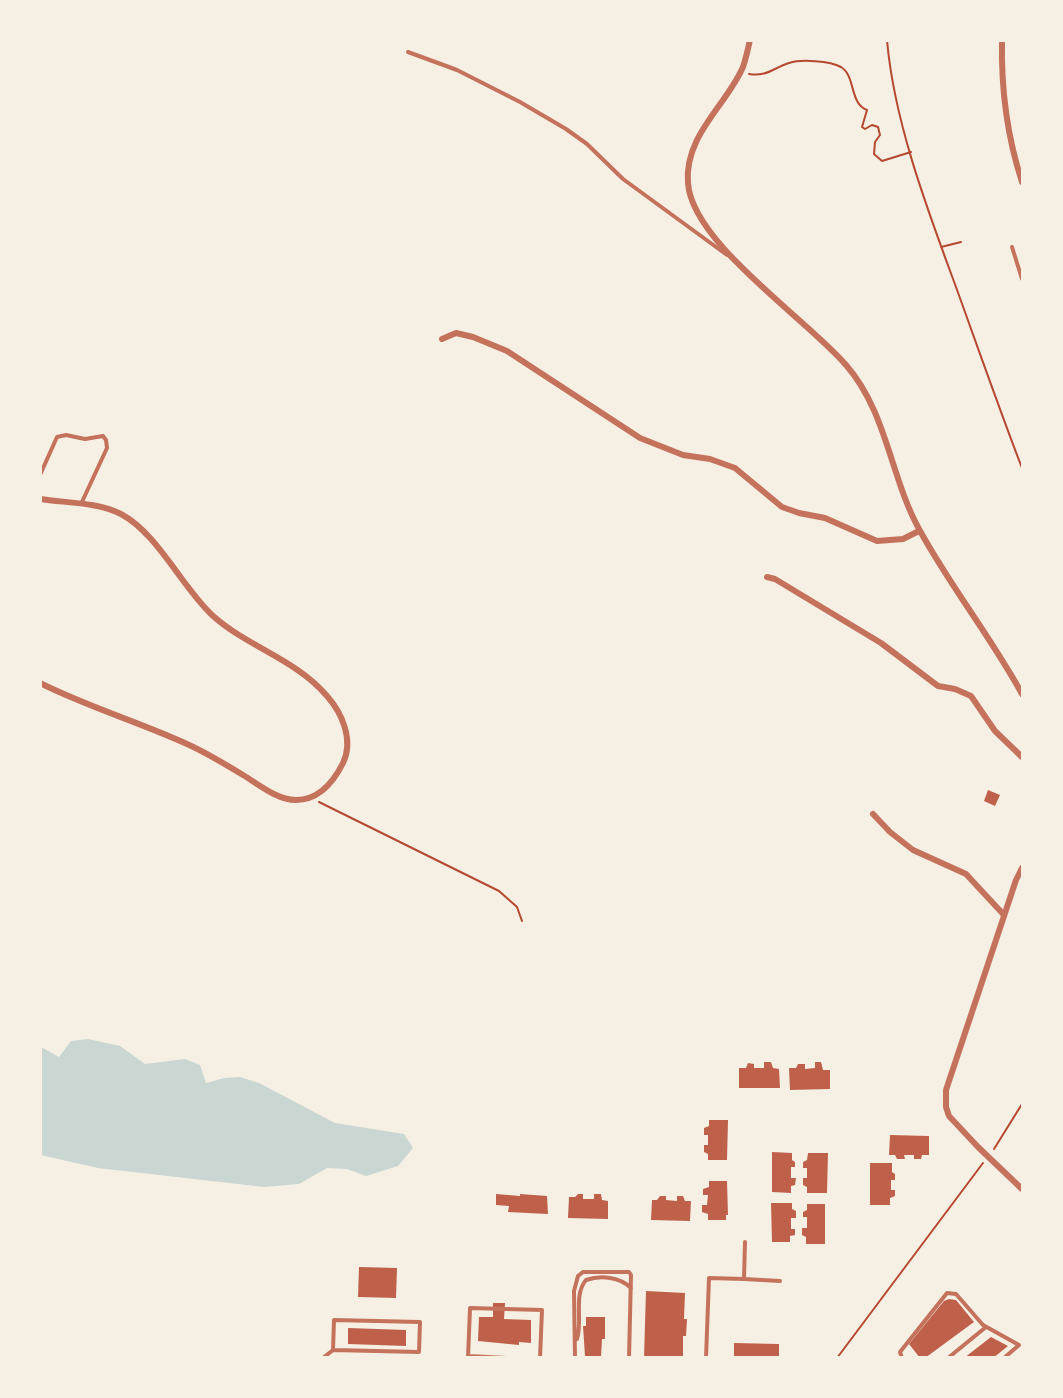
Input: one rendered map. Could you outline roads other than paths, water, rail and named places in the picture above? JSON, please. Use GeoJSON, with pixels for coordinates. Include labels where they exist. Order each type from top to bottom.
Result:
{"type":"FeatureCollection","features":[{"type":"Feature","properties":{"kind":"street"},"geometry":{"type":"LineString","coordinates":[[750,40],[741,72],[702,133],[692,154],[688,174],[689,192],[696,210],[713,236],[737,262],[826,344],[856,377],[878,418],[905,503],[920,531],[1023,694]]}},
{"type":"Feature","properties":{"kind":"street"},"geometry":{"type":"LineString","coordinates":[[1002,40],[1005,112],[1012,148],[1023,182]]}},
{"type":"Feature","properties":{"kind":"street"},"geometry":{"type":"LineString","coordinates":[[442,339],[456,333],[473,337],[507,351],[640,438],[683,455],[710,459],[735,468],[782,507],[825,518],[877,541],[903,539],[920,531]]}},
{"type":"Feature","properties":{"kind":"street"},"geometry":{"type":"LineString","coordinates":[[40,499],[98,507],[121,514],[136,526],[168,560],[211,614],[229,628],[308,676],[327,696],[340,715],[346,731],[347,750],[337,774],[323,790],[311,798],[295,800],[276,795],[201,751],[98,710],[40,682]]}},
{"type":"Feature","properties":{"kind":"street"},"geometry":{"type":"LineString","coordinates":[[767,577],[775,579],[881,643],[938,686],[955,689],[971,696],[995,731],[1023,757]]}},
{"type":"Feature","properties":{"kind":"street"},"geometry":{"type":"LineString","coordinates":[[873,814],[890,832],[913,850],[966,874],[1004,915]]}},
{"type":"Feature","properties":{"kind":"street"},"geometry":{"type":"LineString","coordinates":[[1023,868],[1004,915],[946,1090],[946,1107],[949,1116],[1023,1189]]}},
{"type":"Feature","properties":{"kind":"lane"},"geometry":{"type":"LineString","coordinates":[[408,52],[457,70],[561,126],[586,144],[623,179],[737,262]]}},
{"type":"Feature","properties":{"kind":"lane"},"geometry":{"type":"LineString","coordinates":[[1012,247],[1023,279]]}},
{"type":"Feature","properties":{"kind":"lane"},"geometry":{"type":"LineString","coordinates":[[40,475],[57,437],[66,435],[85,439],[103,436],[107,448],[81,505]]}},
{"type":"Feature","properties":{"kind":"lane"},"geometry":{"type":"LineString","coordinates":[[744,1279],[745,1242]]}},
{"type":"Feature","properties":{"kind":"lane"},"geometry":{"type":"LineString","coordinates":[[575,1358],[574,1291],[580,1273],[629,1272],[632,1278],[629,1358]]}},
{"type":"Feature","properties":{"kind":"lane"},"geometry":{"type":"LineString","coordinates":[[575,1343],[580,1330],[580,1292],[586,1280],[613,1278],[624,1282],[631,1289]]}},
{"type":"Feature","properties":{"kind":"lane"},"geometry":{"type":"LineString","coordinates":[[706,1358],[709,1278],[780,1281]]}},
{"type":"Feature","properties":{"kind":"lane"},"geometry":{"type":"LineString","coordinates":[[902,1358],[900,1352],[947,1293],[956,1293],[986,1327],[1021,1345],[1004,1358]]}},
{"type":"Feature","properties":{"kind":"lane"},"geometry":{"type":"LineString","coordinates":[[507,1358],[469,1357],[470,1308],[542,1310],[540,1358]]}},
{"type":"Feature","properties":{"kind":"lane"},"geometry":{"type":"LineString","coordinates":[[333,1350],[334,1320],[420,1322],[419,1352],[423,1358]]}},
{"type":"Feature","properties":{"kind":"lane"},"geometry":{"type":"LineString","coordinates":[[948,1358],[986,1327]]}},
{"type":"Feature","properties":{"kind":"lane"},"geometry":{"type":"LineString","coordinates":[[323,1358],[333,1350],[419,1352]]}}]}
